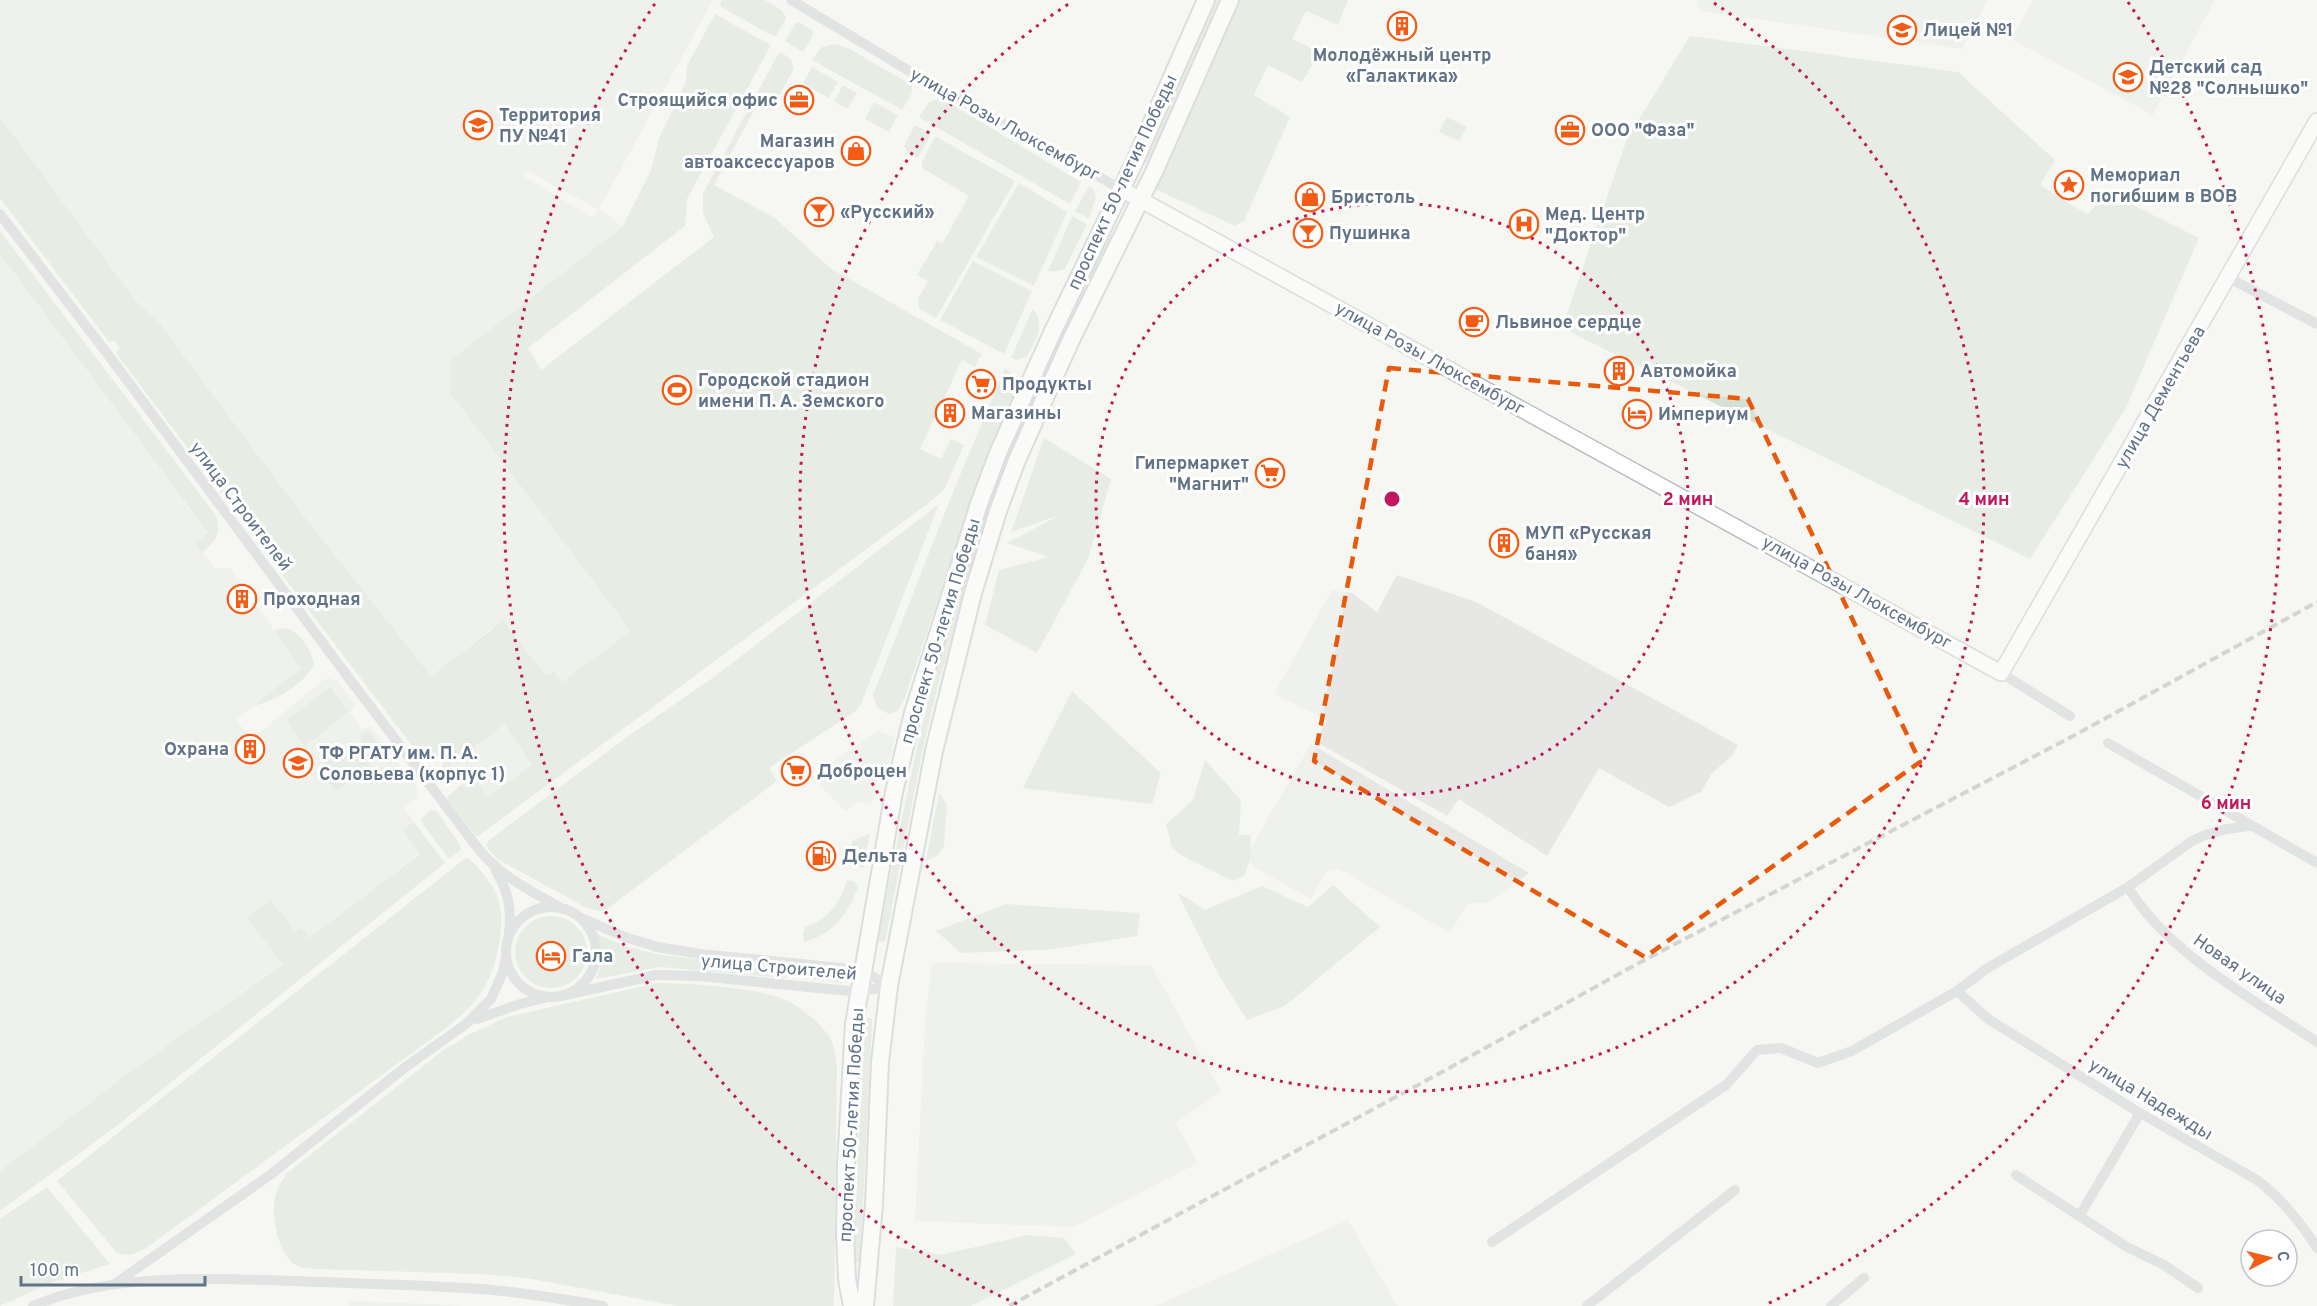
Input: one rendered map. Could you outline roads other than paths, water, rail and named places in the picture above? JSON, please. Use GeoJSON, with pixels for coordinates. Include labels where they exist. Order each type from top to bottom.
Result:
{"type":"FeatureCollection","features":[{"type":"Feature","properties":{"kind":"main road","name":"проспект 50-летия Победы"},"geometry":{"type":"LineString","coordinates":[[852,1306],[847,1279],[844,1235],[851,1060],[862,970],[894,792],[913,713],[975,515],[998,453],[1206,0]]}},
{"type":"Feature","properties":{"kind":"main road","name":"проспект 50-летия Победы"},"geometry":{"type":"LineString","coordinates":[[865,1306],[874,1204],[880,1062],[889,986],[934,751],[973,593],[998,511],[1017,460],[1063,358],[1141,200],[1230,0]]}},
{"type":"Feature","properties":{"kind":"street","name":"улица Розы Люксембург"},"geometry":{"type":"LineString","coordinates":[[791,0],[937,87],[2001,673],[2070,716]]}},
{"type":"Feature","properties":{"kind":"street","name":"улица Дементьева"},"geometry":{"type":"LineString","coordinates":[[2001,673],[2317,121]]}},
{"type":"Feature","properties":{"kind":"street","name":"улица Строителей"},"geometry":{"type":"LineString","coordinates":[[0,214],[106,352],[410,761],[492,866],[563,909]]}},
{"type":"Feature","properties":{"kind":"street"},"geometry":{"type":"LineString","coordinates":[[2229,278],[2317,324]]}},
{"type":"Feature","properties":{"kind":"street"},"geometry":{"type":"LineString","coordinates":[[2108,743],[2317,863]]}},
{"type":"Feature","properties":{"kind":"street"},"geometry":{"type":"LineString","coordinates":[[1492,1242],[1726,1085],[1757,1050],[1781,1048],[1818,1063],[1852,1051],[1956,991],[1986,969],[2128,887],[2205,835],[2249,826]]}},
{"type":"Feature","properties":{"kind":"street"},"geometry":{"type":"LineString","coordinates":[[116,1283],[270,1175],[403,1069],[466,1024],[491,999],[500,980],[506,957],[510,904],[508,893],[492,866]]}},
{"type":"Feature","properties":{"kind":"street","name":"Новая улица"},"geometry":{"type":"LineString","coordinates":[[2128,887],[2139,906],[2185,953],[2317,1042]]}},
{"type":"Feature","properties":{"kind":"street"},"geometry":{"type":"LineString","coordinates":[[506,957],[511,974],[523,987],[538,995],[556,997],[573,991],[586,980],[594,965],[596,947],[591,931],[579,917],[563,909],[546,907],[528,913],[515,924],[508,939]]}},
{"type":"Feature","properties":{"kind":"street","name":"улица Строителей"},"geometry":{"type":"LineString","coordinates":[[579,917],[625,937],[677,951],[862,970],[889,986]]}},
{"type":"Feature","properties":{"kind":"street","name":"улица Строителей"},"geometry":{"type":"LineString","coordinates":[[466,1024],[503,1009],[656,975],[698,976],[859,992],[889,986]]}},
{"type":"Feature","properties":{"kind":"street","name":"улица Надежды"},"geometry":{"type":"LineString","coordinates":[[1956,991],[1988,1019],[2271,1191],[2317,1248]]}},
{"type":"Feature","properties":{"kind":"street"},"geometry":{"type":"LineString","coordinates":[[2080,1215],[2140,1113]]}},
{"type":"Feature","properties":{"kind":"street"},"geometry":{"type":"LineString","coordinates":[[2016,1175],[2127,1247],[2164,1265],[2198,1288]]}},
{"type":"Feature","properties":{"kind":"street"},"geometry":{"type":"LineString","coordinates":[[1587,1306],[1735,1190]]}},
{"type":"Feature","properties":{"kind":"street"},"geometry":{"type":"LineString","coordinates":[[1831,1306],[1864,1278]]}},
{"type":"Feature","properties":{"kind":"street"},"geometry":{"type":"LineString","coordinates":[[33,1306],[70,1292],[116,1283],[225,1280],[480,1288],[603,1306]]}},
{"type":"Feature","properties":{"kind":"railway"},"geometry":{"type":"LineString","coordinates":[[1009,1306],[1635,965],[2075,735],[2317,602]]}},
{"type":"Feature","properties":{"kind":"place","name":"Молодёжный центр «Галактика»"},"geometry":{"type":"Point","coordinates":[1402,26]}},
{"type":"Feature","properties":{"kind":"place","name":"Лицей №1"},"geometry":{"type":"Point","coordinates":[1902,30]}},
{"type":"Feature","properties":{"kind":"place","name":"Детский сад №28 \"Солнышко\""},"geometry":{"type":"Point","coordinates":[2128,77]}},
{"type":"Feature","properties":{"kind":"place","name":"Строящийся офис"},"geometry":{"type":"Point","coordinates":[799,100]}},
{"type":"Feature","properties":{"kind":"place","name":"Территория ПУ №41"},"geometry":{"type":"Point","coordinates":[478,125]}},
{"type":"Feature","properties":{"kind":"place","name":"ООО \"Фаза\""},"geometry":{"type":"Point","coordinates":[1570,130]}},
{"type":"Feature","properties":{"kind":"place","name":"Магазин автоаксессуаров"},"geometry":{"type":"Point","coordinates":[856,151]}},
{"type":"Feature","properties":{"kind":"place","name":"Мемориал погибшим в ВОВ"},"geometry":{"type":"Point","coordinates":[2069,185]}},
{"type":"Feature","properties":{"kind":"place","name":"Бристоль"},"geometry":{"type":"Point","coordinates":[1310,197]}},
{"type":"Feature","properties":{"kind":"place","name":"«Русский»"},"geometry":{"type":"Point","coordinates":[819,212]}},
{"type":"Feature","properties":{"kind":"place","name":"Мед. Центр \"Доктор\""},"geometry":{"type":"Point","coordinates":[1524,224]}},
{"type":"Feature","properties":{"kind":"place","name":"Пушинка"},"geometry":{"type":"Point","coordinates":[1308,233]}},
{"type":"Feature","properties":{"kind":"place","name":"Львиное сердце"},"geometry":{"type":"Point","coordinates":[1474,322]}},
{"type":"Feature","properties":{"kind":"place","name":"Автомойка"},"geometry":{"type":"Point","coordinates":[1619,371]}},
{"type":"Feature","properties":{"kind":"place","name":"Продукты"},"geometry":{"type":"Point","coordinates":[981,384]}},
{"type":"Feature","properties":{"kind":"place","name":"Городской стадион имени П. А. Земского"},"geometry":{"type":"Point","coordinates":[677,390]}},
{"type":"Feature","properties":{"kind":"place","name":"Магазины"},"geometry":{"type":"Point","coordinates":[950,413]}},
{"type":"Feature","properties":{"kind":"place","name":"Империум"},"geometry":{"type":"Point","coordinates":[1637,414]}},
{"type":"Feature","properties":{"kind":"place","name":"Гипермаркет \"Магнит\""},"geometry":{"type":"Point","coordinates":[1270,473]}},
{"type":"Feature","properties":{"kind":"place","name":"МУП «Русская баня»"},"geometry":{"type":"Point","coordinates":[1504,543]}},
{"type":"Feature","properties":{"kind":"place","name":"Проходная"},"geometry":{"type":"Point","coordinates":[242,599]}},
{"type":"Feature","properties":{"kind":"place","name":"Охрана"},"geometry":{"type":"Point","coordinates":[250,749]}},
{"type":"Feature","properties":{"kind":"place","name":"ТФ РГАТУ им. П. А. Соловьева (корпус 1)"},"geometry":{"type":"Point","coordinates":[298,763]}},
{"type":"Feature","properties":{"kind":"place","name":"Доброцен"},"geometry":{"type":"Point","coordinates":[796,771]}},
{"type":"Feature","properties":{"kind":"place","name":"Дельта"},"geometry":{"type":"Point","coordinates":[821,856]}},
{"type":"Feature","properties":{"kind":"place","name":"Гала"},"geometry":{"type":"Point","coordinates":[551,956]}}]}
